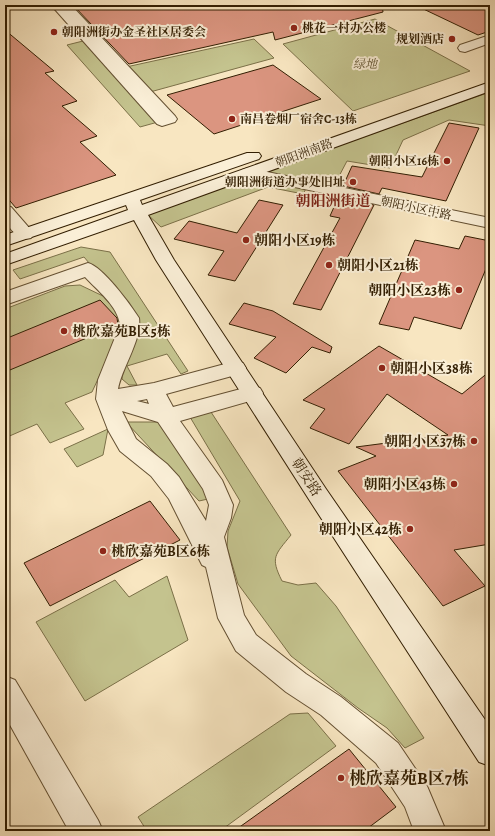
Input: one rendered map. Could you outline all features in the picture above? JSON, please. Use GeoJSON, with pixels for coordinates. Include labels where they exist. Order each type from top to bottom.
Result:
{"type":"FeatureCollection","features":[{"type":"Feature","properties":{"kind":"street"},"geometry":{"type":"LineString","coordinates":[[57,5],[162,121],[170,119],[64,5]]}},
{"type":"Feature","properties":{"kind":"street"},"geometry":{"type":"LineString","coordinates":[[465,48],[490,39]]}},
{"type":"Feature","properties":{"kind":"street","name":"朝阳洲南路"},"geometry":{"type":"LineString","coordinates":[[5,260],[134,205],[490,73]]}},
{"type":"Feature","properties":{"kind":"street","name":"朝阳洲南路"},"geometry":{"type":"LineString","coordinates":[[5,241],[25,234],[248,173],[490,86]]}},
{"type":"Feature","properties":{"kind":"street","name":"朝阳小区中路"},"geometry":{"type":"LineString","coordinates":[[248,173],[490,223]]}},
{"type":"Feature","properties":{"kind":"street","name":"朝安路"},"geometry":{"type":"LineString","coordinates":[[134,205],[165,260],[490,752]]}},
{"type":"Feature","properties":{"kind":"street"},"geometry":{"type":"LineString","coordinates":[[5,211],[25,234]]}},
{"type":"Feature","properties":{"kind":"street"},"geometry":{"type":"LineString","coordinates":[[5,299],[88,269],[130,319],[129,330],[108,381],[107,399],[119,429],[128,444],[163,474],[173,487],[187,509],[221,577]]}},
{"type":"Feature","properties":{"kind":"street"},"geometry":{"type":"LineString","coordinates":[[107,399],[154,390],[236,368]]}},
{"type":"Feature","properties":{"kind":"street"},"geometry":{"type":"LineString","coordinates":[[154,390],[166,417],[214,486],[221,505],[219,518],[212,537],[231,618],[246,643],[296,683],[331,706],[387,753],[416,797],[430,831]]}},
{"type":"Feature","properties":{"kind":"street"},"geometry":{"type":"LineString","coordinates":[[107,399],[166,417],[252,393]]}},
{"type":"Feature","properties":{"kind":"street"},"geometry":{"type":"LineString","coordinates":[[5,689],[88,831]]}},
{"type":"Feature","properties":{"kind":"green space","name":"绿地"},"geometry":{"type":"Polygon","coordinates":[[[375,19],[470,71],[353,111],[283,44],[375,19]]]}},
{"type":"Feature","properties":{"kind":"green space"},"geometry":{"type":"Polygon","coordinates":[[[254,39],[274,58],[150,92],[126,67],[254,39]]]}},
{"type":"Feature","properties":{"kind":"green space"},"geometry":{"type":"Polygon","coordinates":[[[83,41],[158,122],[140,127],[67,45],[83,41]]]}},
{"type":"Feature","properties":{"kind":"green space"},"geometry":{"type":"Polygon","coordinates":[[[490,92],[490,126],[449,120],[403,140],[390,168],[347,161],[337,180],[314,175],[303,194],[268,187],[161,227],[147,214],[490,92]]]}},
{"type":"Feature","properties":{"kind":"green space"},"geometry":{"type":"Polygon","coordinates":[[[81,247],[110,252],[188,371],[181,374],[167,354],[127,366],[137,385],[129,385],[122,379],[122,366],[137,320],[84,257],[20,279],[13,270],[81,247]]]}},
{"type":"Feature","properties":{"kind":"green space"},"geometry":{"type":"Polygon","coordinates":[[[80,285],[103,296],[125,321],[92,392],[65,403],[84,429],[50,443],[37,424],[5,438],[5,309],[65,286],[80,285]]]}},
{"type":"Feature","properties":{"kind":"green space"},"geometry":{"type":"Polygon","coordinates":[[[211,412],[291,535],[281,547],[275,561],[282,581],[298,585],[316,583],[336,606],[424,738],[405,748],[387,728],[358,708],[291,656],[238,584],[227,547],[228,531],[240,501],[190,417],[211,412]]]}},
{"type":"Feature","properties":{"kind":"green space"},"geometry":{"type":"Polygon","coordinates":[[[126,422],[159,422],[206,493],[208,499],[199,501],[126,422]]]}},
{"type":"Feature","properties":{"kind":"green space"},"geometry":{"type":"Polygon","coordinates":[[[108,429],[103,455],[77,467],[64,449],[108,429]]]}},
{"type":"Feature","properties":{"kind":"green space"},"geometry":{"type":"Polygon","coordinates":[[[167,576],[188,640],[85,701],[36,622],[115,580],[129,597],[167,576]]]}},
{"type":"Feature","properties":{"kind":"green space"},"geometry":{"type":"Polygon","coordinates":[[[308,713],[336,746],[220,831],[147,831],[138,817],[290,714],[308,713]]]}},
{"type":"Feature","properties":{"kind":"building"},"geometry":{"type":"Polygon","coordinates":[[[73,5],[382,5],[383,12],[275,40],[273,32],[129,64],[73,5]]]}},
{"type":"Feature","properties":{"kind":"building"},"geometry":{"type":"Polygon","coordinates":[[[415,5],[490,5],[490,31],[478,35],[415,5]]]}},
{"type":"Feature","properties":{"kind":"building"},"geometry":{"type":"Polygon","coordinates":[[[5,30],[54,71],[45,73],[77,101],[62,106],[97,136],[80,142],[116,175],[16,208],[5,195],[5,30]]]}},
{"type":"Feature","properties":{"kind":"building"},"geometry":{"type":"Polygon","coordinates":[[[273,65],[321,99],[214,134],[167,95],[273,65]]]}},
{"type":"Feature","properties":{"kind":"building","name":"朝阳小区16栋"},"geometry":{"type":"Polygon","coordinates":[[[449,123],[479,128],[446,201],[382,188],[379,194],[343,186],[352,166],[422,177],[449,123]]]}},
{"type":"Feature","properties":{"kind":"building","name":"朝阳小区21栋"},"geometry":{"type":"Polygon","coordinates":[[[338,198],[374,205],[321,310],[293,304],[340,218],[330,216],[338,198]]]}},
{"type":"Feature","properties":{"kind":"building","name":"朝阳小区19栋"},"geometry":{"type":"Polygon","coordinates":[[[259,200],[283,205],[235,281],[208,275],[224,251],[174,239],[189,221],[237,233],[259,200]]]}},
{"type":"Feature","properties":{"kind":"building"},"geometry":{"type":"Polygon","coordinates":[[[465,236],[490,241],[490,259],[461,329],[414,317],[409,330],[379,324],[415,240],[459,249],[465,236]]]}},
{"type":"Feature","properties":{"kind":"building","name":"桃欣嘉苑B区5栋"},"geometry":{"type":"Polygon","coordinates":[[[100,300],[117,318],[118,325],[5,372],[5,339],[100,300]]]}},
{"type":"Feature","properties":{"kind":"building"},"geometry":{"type":"Polygon","coordinates":[[[244,303],[273,311],[332,347],[330,353],[312,347],[286,373],[254,358],[276,337],[229,324],[244,303]]]}},
{"type":"Feature","properties":{"kind":"building"},"geometry":{"type":"Polygon","coordinates":[[[379,346],[462,394],[490,371],[490,544],[454,550],[485,586],[443,606],[338,471],[376,456],[356,447],[448,435],[387,394],[349,444],[310,428],[325,409],[303,400],[379,346]]]}},
{"type":"Feature","properties":{"kind":"building","name":"桃欣嘉苑B区6栋"},"geometry":{"type":"Polygon","coordinates":[[[150,501],[180,540],[50,606],[24,563],[150,501]]]}},
{"type":"Feature","properties":{"kind":"building","name":"桃欣嘉苑B区7栋"},"geometry":{"type":"Polygon","coordinates":[[[349,749],[396,807],[364,831],[234,831],[349,749]]]}},
{"type":"Feature","properties":{"kind":"place","name":"桃花一村办公楼"},"geometry":{"type":"Point","coordinates":[294,28]}},
{"type":"Feature","properties":{"kind":"place","name":"朝阳洲街办金圣社区居委会"},"geometry":{"type":"Point","coordinates":[54,32]}},
{"type":"Feature","properties":{"kind":"place","name":"规划酒店"},"geometry":{"type":"Point","coordinates":[452,39]}},
{"type":"Feature","properties":{"kind":"place","name":"南昌卷烟厂宿舍C-13栋"},"geometry":{"type":"Point","coordinates":[232,119]}},
{"type":"Feature","properties":{"kind":"place","name":"朝阳小区16栋"},"geometry":{"type":"Point","coordinates":[447,161]}},
{"type":"Feature","properties":{"kind":"place","name":"朝阳洲街道办事处旧址"},"geometry":{"type":"Point","coordinates":[353,182]}},
{"type":"Feature","properties":{"kind":"place","name":"朝阳小区19栋"},"geometry":{"type":"Point","coordinates":[246,240]}},
{"type":"Feature","properties":{"kind":"place","name":"朝阳小区21栋"},"geometry":{"type":"Point","coordinates":[329,265]}},
{"type":"Feature","properties":{"kind":"place","name":"朝阳小区23栋"},"geometry":{"type":"Point","coordinates":[459,290]}},
{"type":"Feature","properties":{"kind":"place","name":"桃欣嘉苑B区5栋"},"geometry":{"type":"Point","coordinates":[64,331]}},
{"type":"Feature","properties":{"kind":"place","name":"朝阳小区38栋"},"geometry":{"type":"Point","coordinates":[382,368]}},
{"type":"Feature","properties":{"kind":"place","name":"朝阳小区37栋"},"geometry":{"type":"Point","coordinates":[474,441]}},
{"type":"Feature","properties":{"kind":"place","name":"朝阳小区43栋"},"geometry":{"type":"Point","coordinates":[454,484]}},
{"type":"Feature","properties":{"kind":"place","name":"朝阳小区42栋"},"geometry":{"type":"Point","coordinates":[410,529]}},
{"type":"Feature","properties":{"kind":"place","name":"桃欣嘉苑B区6栋"},"geometry":{"type":"Point","coordinates":[103,551]}},
{"type":"Feature","properties":{"kind":"place","name":"桃欣嘉苑B区7栋"},"geometry":{"type":"Point","coordinates":[341,778]}},
{"type":"Feature","properties":{"kind":"district","name":"朝阳洲街道"},"geometry":{"type":"Point","coordinates":[333,201]}}]}
